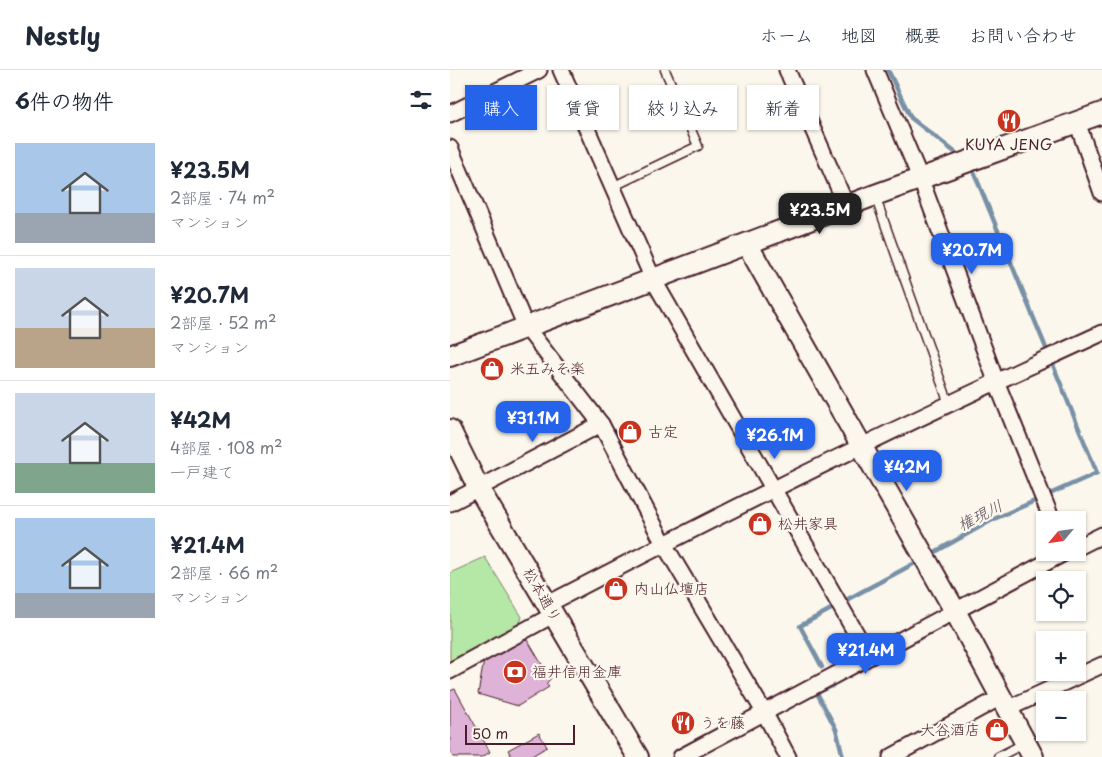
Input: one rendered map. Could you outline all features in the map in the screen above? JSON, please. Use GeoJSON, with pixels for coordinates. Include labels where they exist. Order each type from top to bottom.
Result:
{"type":"FeatureCollection","features":[{"type":"Feature","properties":{"kind":"street"},"geometry":{"type":"LineString","coordinates":[[450,114],[539,70]]}},
{"type":"Feature","properties":{"kind":"street"},"geometry":{"type":"LineString","coordinates":[[561,70],[653,279],[869,656]]}},
{"type":"Feature","properties":{"kind":"street"},"geometry":{"type":"LineString","coordinates":[[787,70],[847,206]]}},
{"type":"Feature","properties":{"kind":"street"},"geometry":{"type":"LineString","coordinates":[[875,70],[921,180],[996,381],[1048,511]]}},
{"type":"Feature","properties":{"kind":"street"},"geometry":{"type":"LineString","coordinates":[[450,356],[847,206],[1102,113]]}},
{"type":"Feature","properties":{"kind":"street"},"geometry":{"type":"LineString","coordinates":[[1077,122],[1102,193]]}},
{"type":"Feature","properties":{"kind":"street"},"geometry":{"type":"LineString","coordinates":[[450,148],[526,326],[601,424],[664,544],[764,712],[788,757]]}},
{"type":"Feature","properties":{"kind":"street"},"geometry":{"type":"LineString","coordinates":[[747,244],[955,611],[1029,750]]}},
{"type":"Feature","properties":{"kind":"street"},"geometry":{"type":"LineString","coordinates":[[450,671],[550,609],[664,544],[996,381],[1102,333]]}},
{"type":"Feature","properties":{"kind":"street"},"geometry":{"type":"LineString","coordinates":[[450,503],[601,424]]}},
{"type":"Feature","properties":{"kind":"street","name":"松本通り"},"geometry":{"type":"LineString","coordinates":[[450,430],[478,489],[638,757]]}},
{"type":"Feature","properties":{"kind":"street"},"geometry":{"type":"LineString","coordinates":[[1086,543],[1102,535]]}},
{"type":"Feature","properties":{"kind":"street"},"geometry":{"type":"LineString","coordinates":[[681,757],[1049,561]]}},
{"type":"Feature","properties":{"kind":"street"},"geometry":{"type":"LineString","coordinates":[[891,757],[1004,703],[1102,665]]}},
{"type":"Feature","properties":{"kind":"lane"},"geometry":{"type":"LineString","coordinates":[[612,187],[698,146],[665,70]]}},
{"type":"Feature","properties":{"kind":"lane"},"geometry":{"type":"LineString","coordinates":[[874,196],[949,404]]}},
{"type":"Feature","properties":{"kind":"lane"},"geometry":{"type":"LineString","coordinates":[[998,757],[1029,750]]}},
{"type":"Feature","properties":{"kind":"green space"},"geometry":{"type":"Polygon","coordinates":[[[485,557],[522,617],[518,628],[450,663],[450,573],[485,557]]]}},
{"type":"Feature","properties":{"kind":"building","name":"福井信用金庫"},"geometry":{"type":"Polygon","coordinates":[[[520,639],[528,641],[547,673],[546,675],[550,676],[551,678],[546,684],[549,687],[518,706],[478,694],[484,660],[520,639]]]}},
{"type":"Feature","properties":{"kind":"building"},"geometry":{"type":"Polygon","coordinates":[[[455,689],[490,752],[482,757],[453,757],[450,751],[450,691],[455,689]]]}},
{"type":"Feature","properties":{"kind":"building"},"geometry":{"type":"Polygon","coordinates":[[[539,733],[547,747],[530,757],[512,757],[508,750],[539,733]]]}},
{"type":"Feature","properties":{"kind":"waterway","name":"権現川"},"geometry":{"type":"LineString","coordinates":[[888,70],[911,118],[956,153]]}},
{"type":"Feature","properties":{"kind":"waterway","name":"権現川"},"geometry":{"type":"LineString","coordinates":[[973,170],[1046,348]]}},
{"type":"Feature","properties":{"kind":"waterway","name":"権現川"},"geometry":{"type":"LineString","coordinates":[[1052,493],[1097,473],[1053,365]]}},
{"type":"Feature","properties":{"kind":"waterway","name":"権現川"},"geometry":{"type":"LineString","coordinates":[[935,552],[994,519],[1037,500]]}},
{"type":"Feature","properties":{"kind":"waterway","name":"権現川"},"geometry":{"type":"LineString","coordinates":[[848,599],[917,562]]}},
{"type":"Feature","properties":{"kind":"waterway","name":"権現川"},"geometry":{"type":"LineString","coordinates":[[822,667],[800,626],[833,608]]}},
{"type":"Feature","properties":{"kind":"waterway","name":"権現川"},"geometry":{"type":"LineString","coordinates":[[832,686],[817,693],[836,729],[843,757]]}},
{"type":"Feature","properties":{"kind":"place","name":"KUYA JENG"},"geometry":{"type":"Point","coordinates":[1009,121]}},
{"type":"Feature","properties":{"kind":"place","name":"米五みそ楽"},"geometry":{"type":"Point","coordinates":[492,369]}},
{"type":"Feature","properties":{"kind":"place","name":"古定"},"geometry":{"type":"Point","coordinates":[630,432]}},
{"type":"Feature","properties":{"kind":"place","name":"松井家具"},"geometry":{"type":"Point","coordinates":[760,524]}},
{"type":"Feature","properties":{"kind":"place","name":"内山仏壇店"},"geometry":{"type":"Point","coordinates":[616,589]}},
{"type":"Feature","properties":{"kind":"place","name":"福井信用金庫"},"geometry":{"type":"Point","coordinates":[515,672]}},
{"type":"Feature","properties":{"kind":"place","name":"うを藤"},"geometry":{"type":"Point","coordinates":[683,723]}},
{"type":"Feature","properties":{"kind":"place","name":"大谷酒店"},"geometry":{"type":"Point","coordinates":[997,730]}}]}
